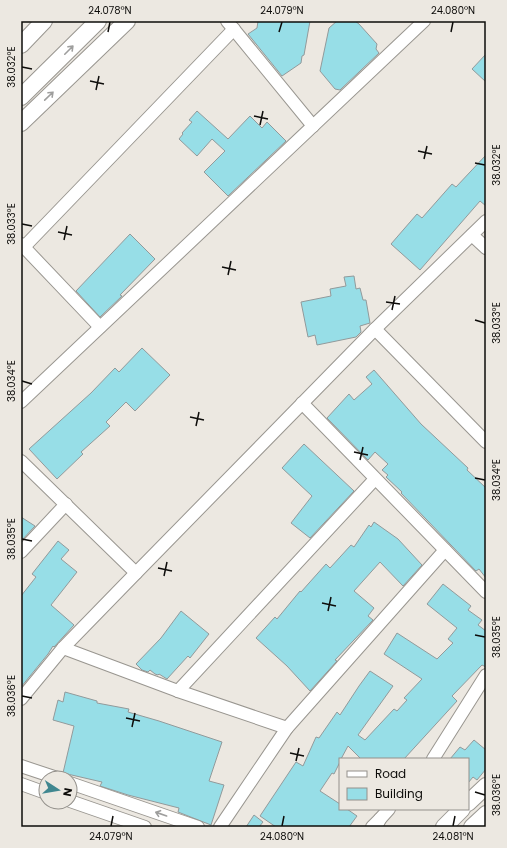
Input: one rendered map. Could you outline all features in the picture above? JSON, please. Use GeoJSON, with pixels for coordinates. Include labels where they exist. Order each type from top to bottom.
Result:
{"type":"FeatureCollection","features":[{"type":"Feature","properties":{"kind":"main road"},"geometry":{"type":"LineString","coordinates":[[21,45],[44,21]]}},
{"type":"Feature","properties":{"kind":"main road"},"geometry":{"type":"LineString","coordinates":[[21,97],[98,21]]}},
{"type":"Feature","properties":{"kind":"main road"},"geometry":{"type":"LineString","coordinates":[[21,123],[127,21]]}},
{"type":"Feature","properties":{"kind":"main road"},"geometry":{"type":"LineString","coordinates":[[469,802],[486,786]]}},
{"type":"Feature","properties":{"kind":"main road"},"geometry":{"type":"LineString","coordinates":[[444,827],[461,810]]}},
{"type":"Feature","properties":{"kind":"main road"},"geometry":{"type":"LineString","coordinates":[[472,827],[486,814]]}},
{"type":"Feature","properties":{"kind":"street"},"geometry":{"type":"LineString","coordinates":[[21,402],[313,126],[418,23]]}},
{"type":"Feature","properties":{"kind":"street"},"geometry":{"type":"LineString","coordinates":[[100,327],[22,245],[231,25],[313,126]]}},
{"type":"Feature","properties":{"kind":"street"},"geometry":{"type":"LineString","coordinates":[[21,699],[63,648],[374,329],[486,221]]}},
{"type":"Feature","properties":{"kind":"street"},"geometry":{"type":"LineString","coordinates":[[472,235],[486,248]]}},
{"type":"Feature","properties":{"kind":"street"},"geometry":{"type":"LineString","coordinates":[[374,329],[486,442]]}},
{"type":"Feature","properties":{"kind":"street"},"geometry":{"type":"LineString","coordinates":[[302,403],[486,592]]}},
{"type":"Feature","properties":{"kind":"street"},"geometry":{"type":"LineString","coordinates":[[21,461],[136,573]]}},
{"type":"Feature","properties":{"kind":"street"},"geometry":{"type":"LineString","coordinates":[[178,691],[375,479]]}},
{"type":"Feature","properties":{"kind":"street"},"geometry":{"type":"LineString","coordinates":[[21,552],[66,504]]}},
{"type":"Feature","properties":{"kind":"street"},"geometry":{"type":"LineString","coordinates":[[220,827],[287,728],[445,550]]}},
{"type":"Feature","properties":{"kind":"street"},"geometry":{"type":"LineString","coordinates":[[63,648],[178,691],[287,728]]}},
{"type":"Feature","properties":{"kind":"street"},"geometry":{"type":"LineString","coordinates":[[435,758],[486,675]]}},
{"type":"Feature","properties":{"kind":"street"},"geometry":{"type":"LineString","coordinates":[[21,766],[38,772]]}},
{"type":"Feature","properties":{"kind":"street"},"geometry":{"type":"LineString","coordinates":[[21,784],[38,790]]}},
{"type":"Feature","properties":{"kind":"street"},"geometry":{"type":"LineString","coordinates":[[78,785],[198,827]]}},
{"type":"Feature","properties":{"kind":"street"},"geometry":{"type":"LineString","coordinates":[[78,804],[145,827]]}},
{"type":"Feature","properties":{"kind":"street"},"geometry":{"type":"LineString","coordinates":[[376,824],[388,810]]}},
{"type":"Feature","properties":{"kind":"building"},"geometry":{"type":"Polygon","coordinates":[[[258,21],[310,21],[304,55],[302,56],[301,63],[282,76],[248,34],[257,28],[258,21]]]}},
{"type":"Feature","properties":{"kind":"building"},"geometry":{"type":"Polygon","coordinates":[[[337,21],[355,21],[359,24],[377,44],[376,49],[379,53],[340,90],[335,89],[320,71],[329,28],[337,21]]]}},
{"type":"Feature","properties":{"kind":"building"},"geometry":{"type":"Polygon","coordinates":[[[486,54],[486,82],[472,69],[486,54]]]}},
{"type":"Feature","properties":{"kind":"building"},"geometry":{"type":"Polygon","coordinates":[[[197,111],[228,139],[250,116],[262,128],[267,122],[286,141],[228,196],[204,172],[225,151],[212,139],[197,156],[179,139],[183,134],[182,133],[192,122],[189,120],[197,111]]]}},
{"type":"Feature","properties":{"kind":"building"},"geometry":{"type":"Polygon","coordinates":[[[486,155],[486,206],[480,201],[420,270],[391,244],[417,214],[422,218],[452,184],[456,187],[486,155]]]}},
{"type":"Feature","properties":{"kind":"building"},"geometry":{"type":"Polygon","coordinates":[[[130,234],[155,259],[120,295],[122,296],[100,317],[76,291],[130,234]]]}},
{"type":"Feature","properties":{"kind":"building"},"geometry":{"type":"Polygon","coordinates":[[[354,276],[356,289],[360,288],[363,300],[366,300],[370,323],[360,326],[361,332],[356,337],[317,345],[315,335],[308,337],[301,302],[331,296],[330,289],[346,286],[344,277],[354,276]]]}},
{"type":"Feature","properties":{"kind":"building"},"geometry":{"type":"Polygon","coordinates":[[[142,348],[170,375],[135,411],[126,402],[106,422],[110,426],[81,452],[83,454],[57,479],[29,449],[91,393],[115,368],[119,372],[142,348]]]}},
{"type":"Feature","properties":{"kind":"building"},"geometry":{"type":"Polygon","coordinates":[[[374,370],[421,424],[468,468],[467,470],[486,488],[486,578],[479,569],[476,571],[386,477],[388,475],[382,470],[388,464],[375,452],[368,460],[327,418],[349,394],[354,400],[372,384],[366,377],[374,370]]]}},
{"type":"Feature","properties":{"kind":"building"},"geometry":{"type":"Polygon","coordinates":[[[304,444],[354,491],[310,538],[291,523],[312,496],[282,468],[304,444]]]}},
{"type":"Feature","properties":{"kind":"building"},"geometry":{"type":"Polygon","coordinates":[[[21,517],[35,526],[21,541],[21,517]]]}},
{"type":"Feature","properties":{"kind":"building"},"geometry":{"type":"Polygon","coordinates":[[[374,522],[398,539],[422,565],[403,586],[380,562],[354,591],[374,608],[368,616],[373,620],[335,660],[337,661],[310,691],[287,666],[256,638],[275,617],[277,619],[300,591],[301,592],[326,564],[330,568],[351,545],[354,547],[369,525],[371,527],[374,522]]]}},
{"type":"Feature","properties":{"kind":"building"},"geometry":{"type":"Polygon","coordinates":[[[58,541],[69,550],[61,559],[77,572],[51,605],[74,625],[54,647],[53,646],[21,687],[21,596],[36,577],[32,574],[58,541]]]}},
{"type":"Feature","properties":{"kind":"building"},"geometry":{"type":"Polygon","coordinates":[[[443,584],[471,606],[468,610],[482,620],[478,625],[486,631],[486,667],[482,665],[452,696],[457,701],[405,758],[360,758],[348,746],[342,758],[339,758],[339,764],[334,774],[332,773],[320,791],[339,803],[339,810],[348,810],[357,816],[349,827],[276,827],[260,816],[296,762],[303,766],[316,737],[319,738],[337,712],[340,715],[370,671],[393,686],[358,735],[365,740],[394,709],[397,711],[407,700],[404,698],[422,679],[384,654],[397,633],[437,659],[453,643],[448,639],[457,628],[427,604],[443,584]]]}},
{"type":"Feature","properties":{"kind":"building"},"geometry":{"type":"Polygon","coordinates":[[[181,611],[209,634],[190,658],[188,656],[167,679],[150,670],[148,672],[142,670],[136,664],[161,638],[181,611]]]}},
{"type":"Feature","properties":{"kind":"building"},"geometry":{"type":"Polygon","coordinates":[[[65,692],[97,701],[97,703],[129,709],[128,712],[222,742],[209,781],[224,785],[211,825],[178,812],[179,808],[100,786],[102,782],[78,776],[78,770],[64,770],[74,726],[53,720],[58,700],[63,702],[65,692]]]}},
{"type":"Feature","properties":{"kind":"building"},"geometry":{"type":"Polygon","coordinates":[[[474,740],[486,750],[486,769],[477,780],[473,777],[469,782],[469,758],[451,758],[460,747],[465,750],[474,740]]]}},
{"type":"Feature","properties":{"kind":"building"},"geometry":{"type":"Polygon","coordinates":[[[254,815],[263,822],[259,827],[246,827],[254,815]]]}}]}
